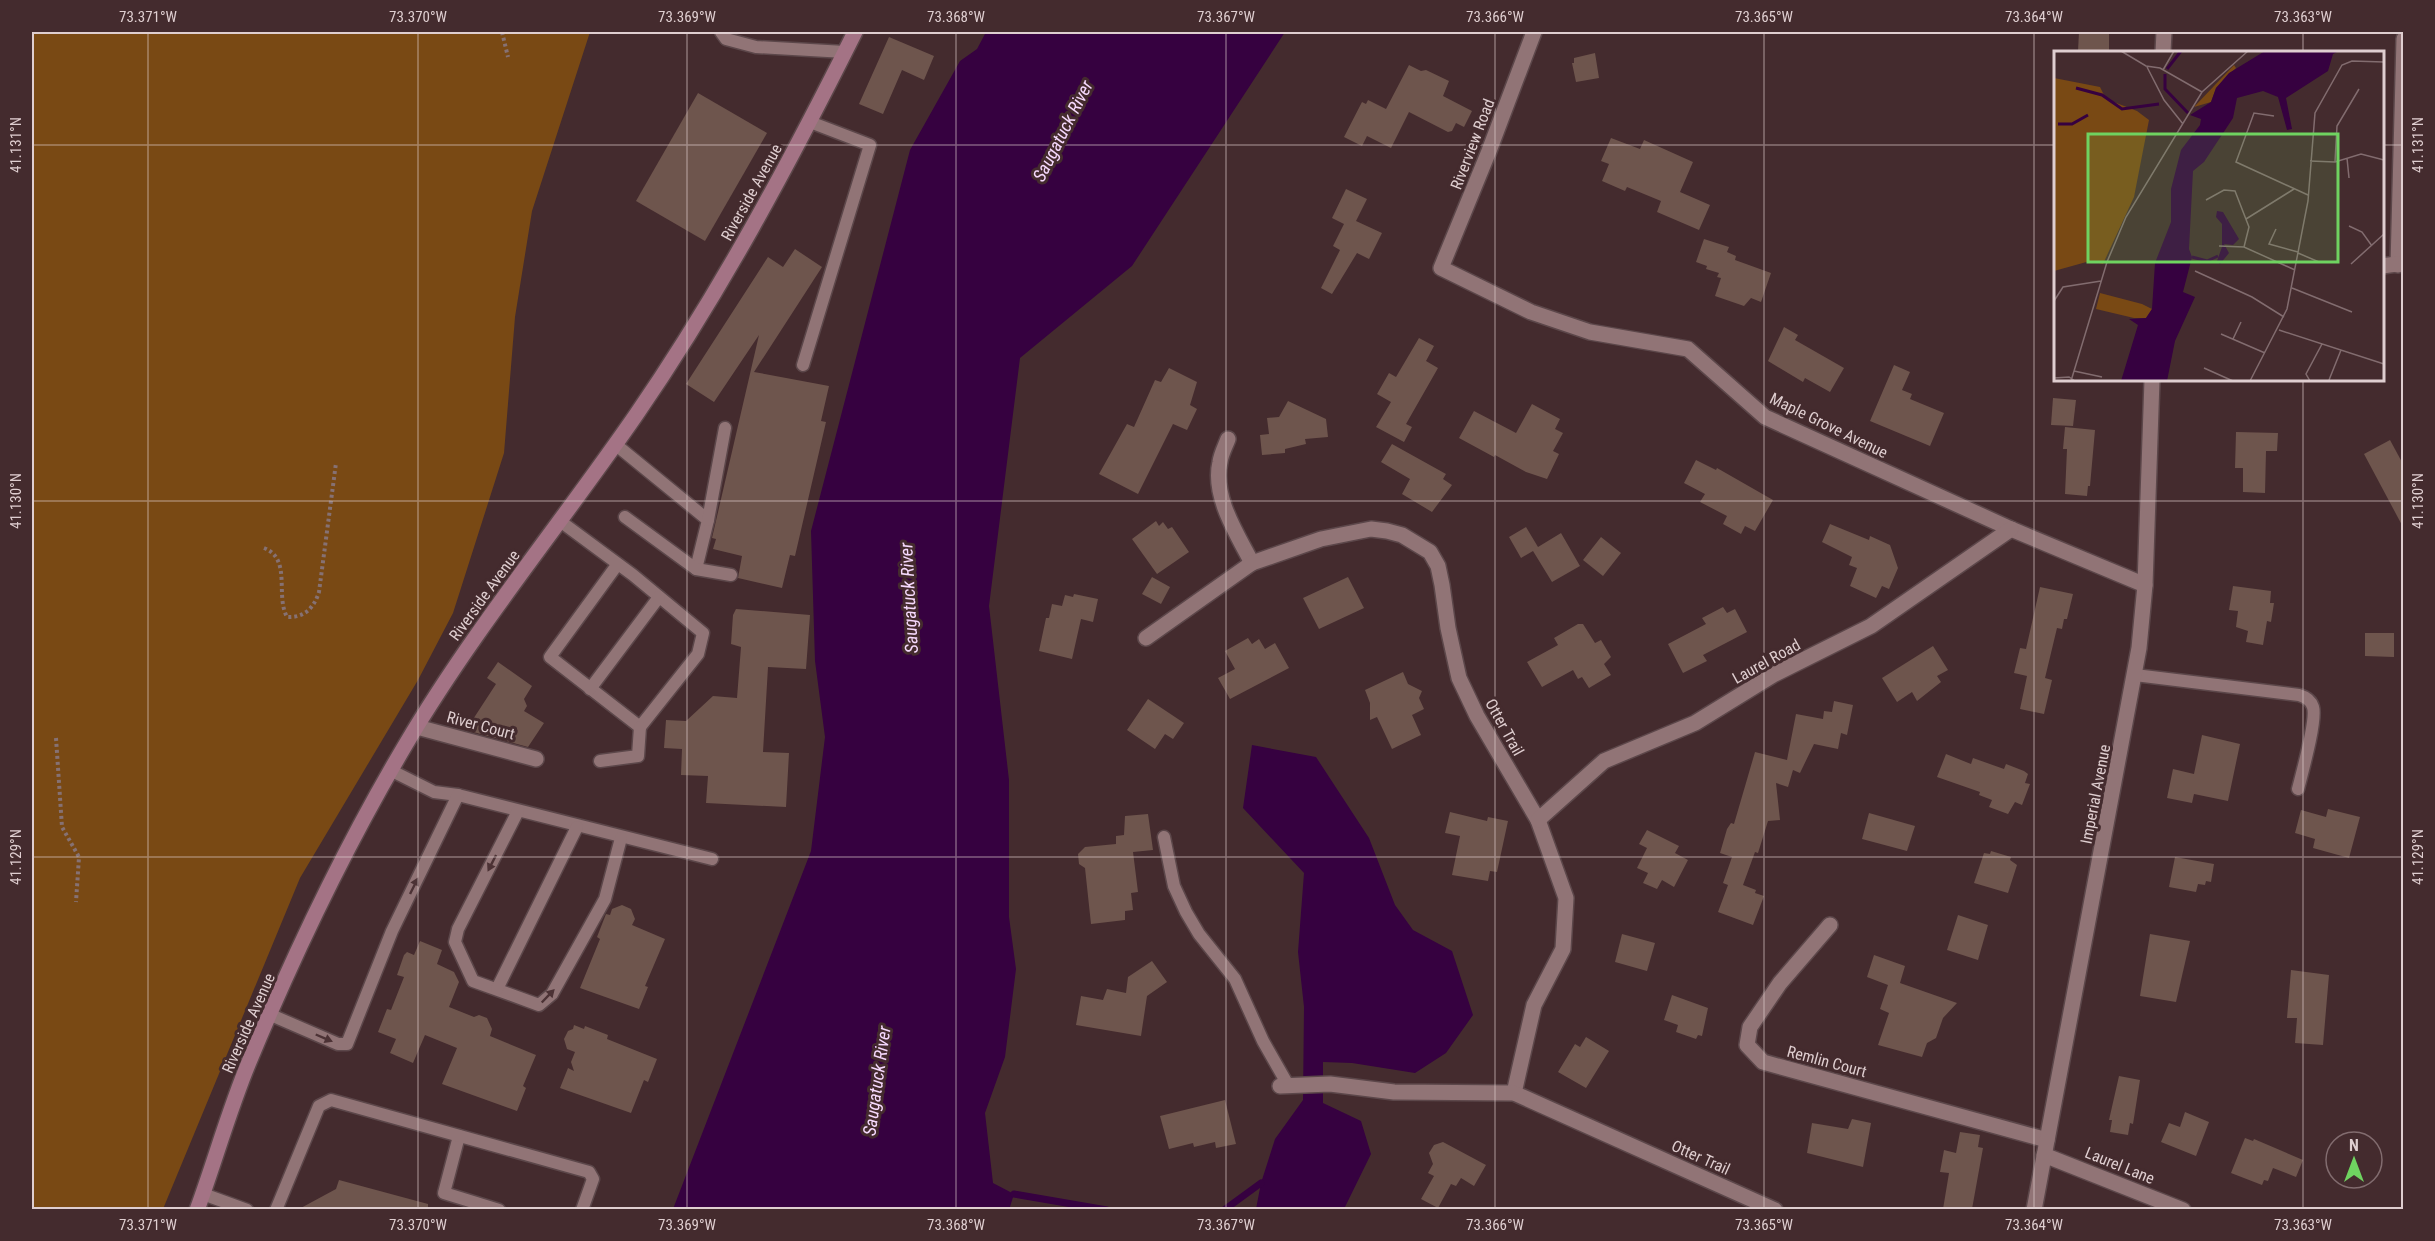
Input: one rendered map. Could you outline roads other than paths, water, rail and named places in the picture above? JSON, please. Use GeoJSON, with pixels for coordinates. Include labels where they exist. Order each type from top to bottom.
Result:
{"type":"FeatureCollection","features":[{"type":"Feature","properties":{"kind":"main road","name":"Riverside Avenue"},"geometry":{"type":"LineString","coordinates":[[197,1209],[249,1064],[344,857],[390,770],[474,639],[615,444],[710,301],[810,122],[855,32]]}},
{"type":"Feature","properties":{"kind":"street","name":"Riverview Road"},"geometry":{"type":"LineString","coordinates":[[1441,268],[1534,32]]}},
{"type":"Feature","properties":{"kind":"street"},"geometry":{"type":"LineString","coordinates":[[2163,51],[2164,32]]}},
{"type":"Feature","properties":{"kind":"street"},"geometry":{"type":"LineString","coordinates":[[2395,265],[2403,39]]}},
{"type":"Feature","properties":{"kind":"street","name":"Maple Grove Avenue"},"geometry":{"type":"LineString","coordinates":[[1441,268],[1531,312],[1590,332],[1688,349],[1765,417],[2011,529],[2145,585]]}},
{"type":"Feature","properties":{"kind":"street","name":"Imperial Avenue"},"geometry":{"type":"LineString","coordinates":[[2034,1209],[2135,675],[2145,585],[2152,381]]}},
{"type":"Feature","properties":{"kind":"street"},"geometry":{"type":"LineString","coordinates":[[1228,440],[1219,463],[1220,486],[1229,519],[1251,563]]}},
{"type":"Feature","properties":{"kind":"street","name":"Otter Trail"},"geometry":{"type":"LineString","coordinates":[[1146,638],[1251,563],[1321,539],[1371,529],[1402,535],[1430,552],[1443,585],[1448,628],[1459,678],[1477,716],[1538,820],[1566,898],[1563,948],[1534,1005],[1514,1094]]}},
{"type":"Feature","properties":{"kind":"street","name":"Laurel Road"},"geometry":{"type":"LineString","coordinates":[[1538,820],[1604,762],[1695,723],[1773,675],[1871,626],[2011,529]]}},
{"type":"Feature","properties":{"kind":"street","name":"River Court"},"geometry":{"type":"LineString","coordinates":[[417,727],[536,759]]}},
{"type":"Feature","properties":{"kind":"street","name":"Remlin Court"},"geometry":{"type":"LineString","coordinates":[[1830,925],[1780,983],[1749,1027],[1747,1045],[1763,1062],[2045,1147]]}},
{"type":"Feature","properties":{"kind":"street","name":"Otter Trail"},"geometry":{"type":"LineString","coordinates":[[1284,1085],[1330,1084],[1394,1092],[1514,1094],[1775,1209]]}},
{"type":"Feature","properties":{"kind":"street","name":"Laurel Lane"},"geometry":{"type":"LineString","coordinates":[[2045,1147],[2183,1209]]}},
{"type":"Feature","properties":{"kind":"lane"},"geometry":{"type":"LineString","coordinates":[[721,32],[726,39],[756,47],[845,52]]}},
{"type":"Feature","properties":{"kind":"lane"},"geometry":{"type":"LineString","coordinates":[[803,365],[870,145],[810,122]]}},
{"type":"Feature","properties":{"kind":"lane"},"geometry":{"type":"LineString","coordinates":[[696,570],[725,428]]}},
{"type":"Feature","properties":{"kind":"lane"},"geometry":{"type":"LineString","coordinates":[[615,444],[708,520]]}},
{"type":"Feature","properties":{"kind":"lane"},"geometry":{"type":"LineString","coordinates":[[625,517],[696,570],[731,575]]}},
{"type":"Feature","properties":{"kind":"lane"},"geometry":{"type":"LineString","coordinates":[[560,521],[703,633],[698,654],[640,727],[638,756],[600,762]]}},
{"type":"Feature","properties":{"kind":"lane"},"geometry":{"type":"LineString","coordinates":[[617,564],[550,657],[640,727]]}},
{"type":"Feature","properties":{"kind":"lane"},"geometry":{"type":"LineString","coordinates":[[590,689],[659,597]]}},
{"type":"Feature","properties":{"kind":"lane"},"geometry":{"type":"LineString","coordinates":[[2135,675],[2300,694],[2309,699],[2314,708],[2313,720],[2298,789]]}},
{"type":"Feature","properties":{"kind":"lane"},"geometry":{"type":"LineString","coordinates":[[390,770],[434,792],[458,795],[711,860]]}},
{"type":"Feature","properties":{"kind":"lane"},"geometry":{"type":"LineString","coordinates":[[271,1015],[339,1044],[347,1044],[392,931],[458,795]]}},
{"type":"Feature","properties":{"kind":"lane"},"geometry":{"type":"LineString","coordinates":[[518,811],[458,928],[455,942],[473,981],[539,1005],[552,994],[605,899],[621,838]]}},
{"type":"Feature","properties":{"kind":"lane"},"geometry":{"type":"LineString","coordinates":[[497,989],[577,827]]}},
{"type":"Feature","properties":{"kind":"lane"},"geometry":{"type":"LineString","coordinates":[[1164,837],[1174,886],[1186,912],[1199,934],[1235,979],[1284,1085]]}},
{"type":"Feature","properties":{"kind":"lane"},"geometry":{"type":"LineString","coordinates":[[276,1209],[319,1106],[331,1100],[589,1172],[593,1179],[582,1209]]}},
{"type":"Feature","properties":{"kind":"lane"},"geometry":{"type":"LineString","coordinates":[[459,1136],[444,1193],[499,1209]]}},
{"type":"Feature","properties":{"kind":"lane"},"geometry":{"type":"LineString","coordinates":[[203,1194],[247,1209]]}},
{"type":"Feature","properties":{"kind":"water","name":"Saugatuck River"},"geometry":{"type":"Polygon","coordinates":[[[986,32],[1285,32],[1132,266],[1020,358],[989,606],[1009,780],[1009,917],[1016,969],[1005,1057],[985,1113],[993,1183],[1014,1194],[1009,1210],[673,1209],[811,851],[825,737],[815,661],[811,531],[910,150],[960,61],[977,49],[986,32]]]}},
{"type":"Feature","properties":{"kind":"water"},"geometry":{"type":"Polygon","coordinates":[[[1252,745],[1316,757],[1369,838],[1395,905],[1413,930],[1452,951],[1473,1015],[1446,1053],[1415,1073],[1352,1063],[1323,1062],[1323,1103],[1361,1121],[1371,1154],[1344,1209],[1256,1209],[1261,1183],[1275,1139],[1303,1100],[1304,1007],[1298,952],[1304,873],[1243,808],[1252,745]]]}},
{"type":"Feature","properties":{"kind":"waterway"},"geometry":{"type":"LineString","coordinates":[[1224,1210],[1261,1183]]}},
{"type":"Feature","properties":{"kind":"waterway"},"geometry":{"type":"LineString","coordinates":[[1014,1194],[1107,1210]]}}]}
